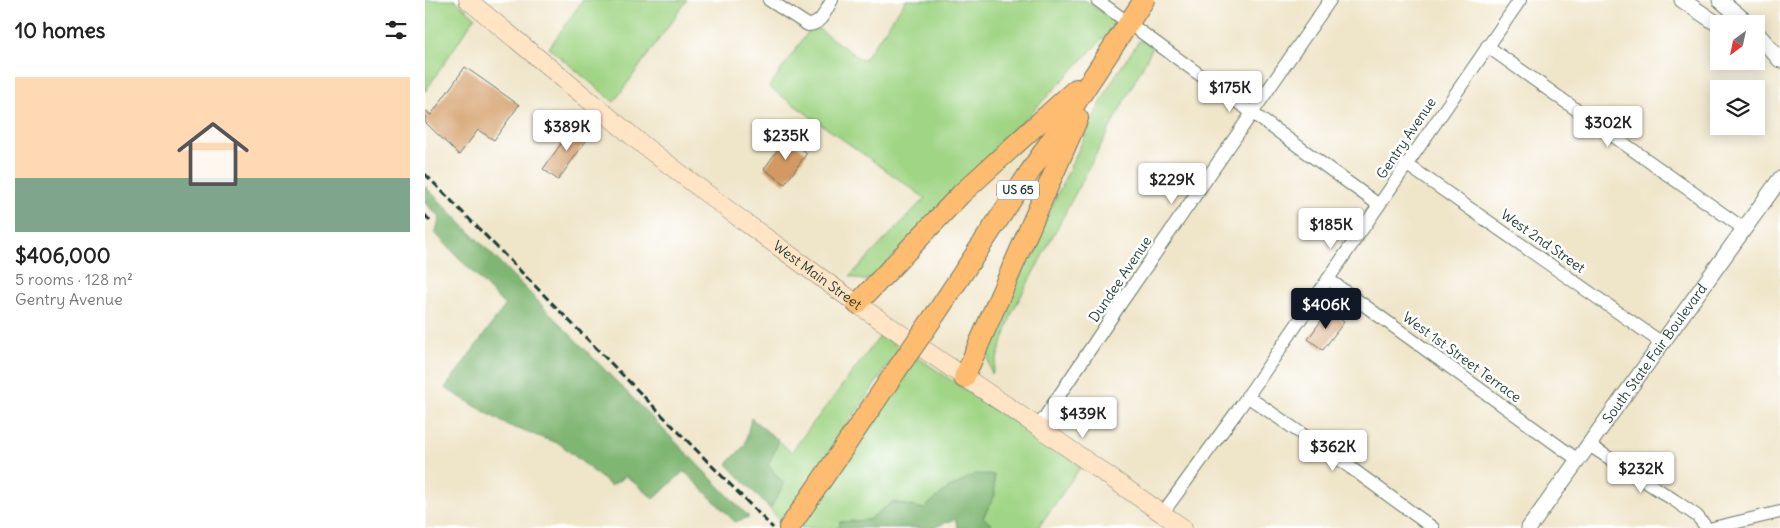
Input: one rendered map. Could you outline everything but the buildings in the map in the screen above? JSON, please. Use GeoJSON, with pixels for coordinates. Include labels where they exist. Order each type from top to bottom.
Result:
{"type":"FeatureCollection","features":[{"type":"Feature","properties":{"kind":"highway","name":"US 65"},"geometry":{"type":"LineString","coordinates":[[789,528],[937,312],[1144,0]]}},
{"type":"Feature","properties":{"kind":"highway"},"geometry":{"type":"LineString","coordinates":[[857,304],[961,194],[1100,68]]}},
{"type":"Feature","properties":{"kind":"highway"},"geometry":{"type":"LineString","coordinates":[[964,378],[1100,68]]}},
{"type":"Feature","properties":{"kind":"main road","name":"West Main Street"},"geometry":{"type":"LineString","coordinates":[[468,0],[643,145],[857,304],[1183,528]]}},
{"type":"Feature","properties":{"kind":"street"},"geometry":{"type":"LineString","coordinates":[[769,0],[808,25],[812,25],[819,21],[832,0]]}},
{"type":"Feature","properties":{"kind":"street"},"geometry":{"type":"LineString","coordinates":[[1097,0],[1379,205]]}},
{"type":"Feature","properties":{"kind":"street","name":"Dundee Avenue"},"geometry":{"type":"LineString","coordinates":[[1038,427],[1330,0]]}},
{"type":"Feature","properties":{"kind":"street","name":"Gentry Avenue"},"geometry":{"type":"LineString","coordinates":[[1162,514],[1247,396],[1520,0]]}},
{"type":"Feature","properties":{"kind":"street"},"geometry":{"type":"LineString","coordinates":[[1682,0],[1710,19]]}},
{"type":"Feature","properties":{"kind":"street"},"geometry":{"type":"LineString","coordinates":[[1720,0],[1738,15]]}},
{"type":"Feature","properties":{"kind":"street"},"geometry":{"type":"LineString","coordinates":[[1765,41],[1779,54]]}},
{"type":"Feature","properties":{"kind":"street"},"geometry":{"type":"LineString","coordinates":[[1487,46],[1744,229]]}},
{"type":"Feature","properties":{"kind":"street"},"geometry":{"type":"LineString","coordinates":[[1765,50],[1779,54]]}},
{"type":"Feature","properties":{"kind":"street","name":"West 2nd Street"},"geometry":{"type":"LineString","coordinates":[[1406,164],[1662,343]]}},
{"type":"Feature","properties":{"kind":"street","name":"South State Fair Boulevard"},"geometry":{"type":"LineString","coordinates":[[1529,528],[1780,179]]}},
{"type":"Feature","properties":{"kind":"street","name":"West 1st Street Terrace"},"geometry":{"type":"LineString","coordinates":[[1328,279],[1578,460]]}},
{"type":"Feature","properties":{"kind":"street"},"geometry":{"type":"LineString","coordinates":[[1247,396],[1433,528]]}},
{"type":"Feature","properties":{"kind":"street"},"geometry":{"type":"LineString","coordinates":[[1589,445],[1697,516],[1707,528]]}},
{"type":"Feature","properties":{"kind":"street"},"geometry":{"type":"LineString","coordinates":[[1713,528],[1780,512]]}},
{"type":"Feature","properties":{"kind":"green space"},"geometry":{"type":"Polygon","coordinates":[[[425,0],[455,0],[475,17],[425,92],[425,0]]]}},
{"type":"Feature","properties":{"kind":"green space"},"geometry":{"type":"Polygon","coordinates":[[[583,0],[687,0],[614,102],[549,48],[583,0]]]}},
{"type":"Feature","properties":{"kind":"green space"},"geometry":{"type":"Polygon","coordinates":[[[906,0],[1085,0],[1113,22],[1112,29],[876,274],[865,281],[850,276],[925,198],[769,87],[813,25],[863,61],[906,0]]]}},
{"type":"Feature","properties":{"kind":"green space"},"geometry":{"type":"Polygon","coordinates":[[[1139,41],[1146,41],[1154,45],[1012,313],[992,374],[988,355],[991,336],[1098,108],[1115,76],[1139,41]]]}},
{"type":"Feature","properties":{"kind":"green space"},"geometry":{"type":"Polygon","coordinates":[[[425,186],[749,517],[735,522],[684,471],[654,499],[626,476],[611,486],[560,444],[507,425],[445,388],[505,306],[435,233],[440,218],[425,203],[425,186]]]}},
{"type":"Feature","properties":{"kind":"green space"},"geometry":{"type":"Polygon","coordinates":[[[881,335],[900,348],[781,522],[770,509],[784,484],[768,465],[779,441],[791,452],[881,335]]]}},
{"type":"Feature","properties":{"kind":"green space"},"geometry":{"type":"Polygon","coordinates":[[[917,357],[992,408],[1024,425],[1082,465],[1038,528],[995,528],[983,518],[995,495],[944,491],[924,509],[893,502],[868,520],[840,522],[839,528],[800,528],[917,357]]]}},
{"type":"Feature","properties":{"kind":"green space"},"geometry":{"type":"Polygon","coordinates":[[[751,418],[779,441],[768,465],[784,484],[770,509],[727,464],[745,445],[751,418]]]}},
{"type":"Feature","properties":{"kind":"green space"},"geometry":{"type":"Polygon","coordinates":[[[975,474],[994,475],[995,495],[983,517],[995,528],[958,528],[955,519],[933,528],[839,528],[840,522],[868,520],[893,502],[924,509],[944,491],[975,474]]]}},
{"type":"Feature","properties":{"kind":"railway"},"geometry":{"type":"LineString","coordinates":[[425,174],[773,528]]}},
{"type":"Feature","properties":{"kind":"railway"},"geometry":{"type":"LineString","coordinates":[[425,215],[430,221]]}}]}
